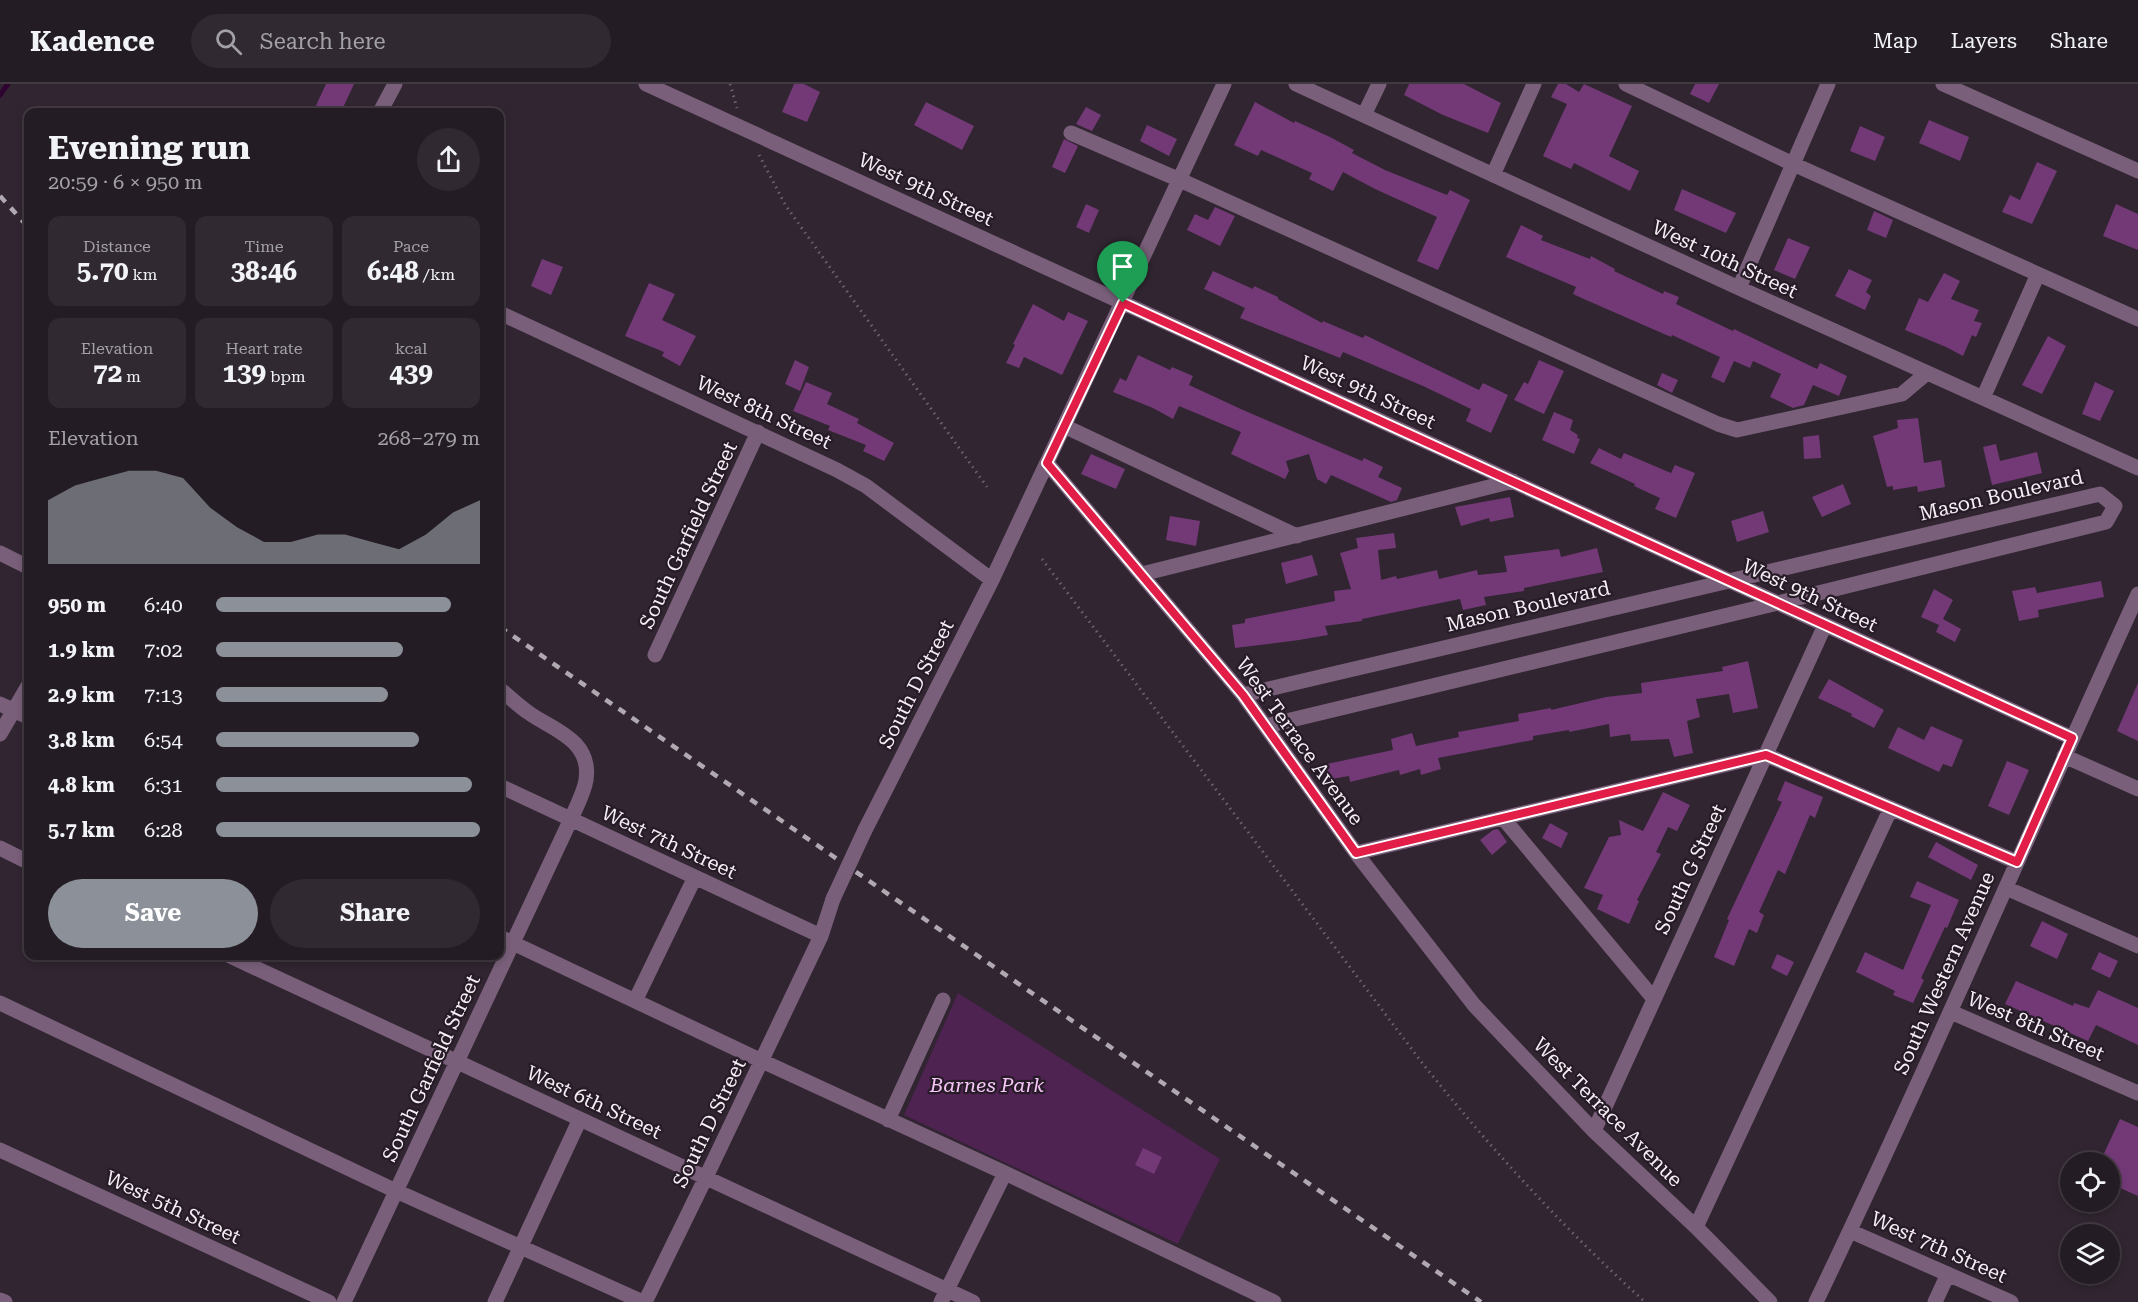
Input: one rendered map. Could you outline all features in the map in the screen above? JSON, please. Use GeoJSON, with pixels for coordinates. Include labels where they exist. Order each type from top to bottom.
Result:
{"type":"FeatureCollection","features":[{"type":"Feature","properties":{"kind":"street"},"geometry":{"type":"LineString","coordinates":[[382,108],[394,84]]}},
{"type":"Feature","properties":{"kind":"street","name":"West 9th Street"},"geometry":{"type":"LineString","coordinates":[[646,84],[2072,738]]}},
{"type":"Feature","properties":{"kind":"street","name":"South D Street"},"geometry":{"type":"LineString","coordinates":[[644,1302],[706,1178],[821,936],[833,899],[865,830],[992,580],[1224,84]]}},
{"type":"Feature","properties":{"kind":"street","name":"West 10th Street"},"geometry":{"type":"LineString","coordinates":[[1296,84],[2138,468]]}},
{"type":"Feature","properties":{"kind":"street"},"geometry":{"type":"LineString","coordinates":[[1364,115],[1379,84]]}},
{"type":"Feature","properties":{"kind":"street"},"geometry":{"type":"LineString","coordinates":[[1493,175],[1533,84]]}},
{"type":"Feature","properties":{"kind":"street"},"geometry":{"type":"LineString","coordinates":[[1626,84],[1793,164],[2138,319]]}},
{"type":"Feature","properties":{"kind":"street"},"geometry":{"type":"LineString","coordinates":[[1739,288],[1828,84]]}},
{"type":"Feature","properties":{"kind":"street"},"geometry":{"type":"LineString","coordinates":[[1943,84],[2138,171]]}},
{"type":"Feature","properties":{"kind":"street"},"geometry":{"type":"LineString","coordinates":[[1071,133],[1180,180],[1718,424],[1737,430],[1902,394],[1927,373]]}},
{"type":"Feature","properties":{"kind":"street"},"geometry":{"type":"LineString","coordinates":[[1983,398],[2038,274]]}},
{"type":"Feature","properties":{"kind":"street","name":"West 8th Street"},"geometry":{"type":"LineString","coordinates":[[504,315],[837,470],[866,486],[992,580]]}},
{"type":"Feature","properties":{"kind":"street"},"geometry":{"type":"LineString","coordinates":[[1064,426],[1297,536]]}},
{"type":"Feature","properties":{"kind":"street","name":"South Garfield Street"},"geometry":{"type":"LineString","coordinates":[[655,655],[759,432]]}},
{"type":"Feature","properties":{"kind":"street","name":"West Terrace Avenue"},"geometry":{"type":"LineString","coordinates":[[1047,463],[1243,695],[1356,853],[1474,1005],[1593,1131],[1696,1227],[1770,1302]]}},
{"type":"Feature","properties":{"kind":"street"},"geometry":{"type":"LineString","coordinates":[[1142,574],[1513,481]]}},
{"type":"Feature","properties":{"kind":"street","name":"Mason Boulevard"},"geometry":{"type":"LineString","coordinates":[[1243,695],[2100,494],[2115,506],[2106,522],[1266,726]]}},
{"type":"Feature","properties":{"kind":"street"},"geometry":{"type":"LineString","coordinates":[[0,553],[24,565]]}},
{"type":"Feature","properties":{"kind":"street","name":"South Western Avenue"},"geometry":{"type":"LineString","coordinates":[[1816,1302],[1951,1012],[2072,738],[2131,628],[2138,594]]}},
{"type":"Feature","properties":{"kind":"street","name":"South G Street"},"geometry":{"type":"LineString","coordinates":[[1593,1131],[1825,625]]}},
{"type":"Feature","properties":{"kind":"street"},"geometry":{"type":"LineString","coordinates":[[0,734],[7,707],[24,690]]}},
{"type":"Feature","properties":{"kind":"street","name":"South Garfield Street"},"geometry":{"type":"LineString","coordinates":[[504,692],[530,714],[564,732],[578,748],[586,764],[586,780],[571,819],[506,940]]}},
{"type":"Feature","properties":{"kind":"street"},"geometry":{"type":"LineString","coordinates":[[7,707],[24,715]]}},
{"type":"Feature","properties":{"kind":"street"},"geometry":{"type":"LineString","coordinates":[[1356,853],[1766,755],[2017,862]]}},
{"type":"Feature","properties":{"kind":"street"},"geometry":{"type":"LineString","coordinates":[[2064,756],[2138,789]]}},
{"type":"Feature","properties":{"kind":"street","name":"West 7th Street"},"geometry":{"type":"LineString","coordinates":[[504,788],[821,936]]}},
{"type":"Feature","properties":{"kind":"street"},"geometry":{"type":"LineString","coordinates":[[1696,1227],[1891,808]]}},
{"type":"Feature","properties":{"kind":"street"},"geometry":{"type":"LineString","coordinates":[[1503,818],[1654,999]]}},
{"type":"Feature","properties":{"kind":"street"},"geometry":{"type":"LineString","coordinates":[[0,848],[24,860]]}},
{"type":"Feature","properties":{"kind":"street"},"geometry":{"type":"LineString","coordinates":[[635,1001],[695,877]]}},
{"type":"Feature","properties":{"kind":"street"},"geometry":{"type":"LineString","coordinates":[[2006,888],[2138,946]]}},
{"type":"Feature","properties":{"kind":"street"},"geometry":{"type":"LineString","coordinates":[[506,940],[762,1062],[1005,1173],[1250,1297],[1274,1302]]}},
{"type":"Feature","properties":{"kind":"street","name":"West 6th Street"},"geometry":{"type":"LineString","coordinates":[[239,960],[706,1178],[944,1296],[973,1302]]}},
{"type":"Feature","properties":{"kind":"street","name":"South Garfield Street"},"geometry":{"type":"LineString","coordinates":[[344,1302],[457,1061],[498,960]]}},
{"type":"Feature","properties":{"kind":"street"},"geometry":{"type":"LineString","coordinates":[[888,1120],[943,1000]]}},
{"type":"Feature","properties":{"kind":"street"},"geometry":{"type":"LineString","coordinates":[[0,1003],[396,1191],[644,1302]]}},
{"type":"Feature","properties":{"kind":"street","name":"West 8th Street"},"geometry":{"type":"LineString","coordinates":[[1951,1012],[2138,1093]]}},
{"type":"Feature","properties":{"kind":"street"},"geometry":{"type":"LineString","coordinates":[[495,1302],[580,1119]]}},
{"type":"Feature","properties":{"kind":"street","name":"West 5th Street"},"geometry":{"type":"LineString","coordinates":[[0,1150],[329,1302]]}},
{"type":"Feature","properties":{"kind":"street"},"geometry":{"type":"LineString","coordinates":[[944,1296],[1005,1173]]}},
{"type":"Feature","properties":{"kind":"street","name":"West 7th Street"},"geometry":{"type":"LineString","coordinates":[[1850,1231],[2011,1302]]}},
{"type":"Feature","properties":{"kind":"street"},"geometry":{"type":"LineString","coordinates":[[1935,1302],[1948,1274]]}},
{"type":"Feature","properties":{"kind":"street"},"geometry":{"type":"LineString","coordinates":[[0,1300],[5,1302]]}},
{"type":"Feature","properties":{"kind":"path"},"geometry":{"type":"LineString","coordinates":[[730,84],[739,117],[786,206],[987,487]]}},
{"type":"Feature","properties":{"kind":"path"},"geometry":{"type":"LineString","coordinates":[[1042,559],[1423,1064],[1521,1179],[1586,1247],[1644,1302]]}},
{"type":"Feature","properties":{"kind":"green space","name":"Barnes Park"},"geometry":{"type":"Polygon","coordinates":[[[958,993],[1220,1159],[1178,1244],[904,1115],[958,993]]]}},
{"type":"Feature","properties":{"kind":"building"},"geometry":{"type":"Polygon","coordinates":[[[326,84],[354,84],[343,108],[315,108],[326,84]]]}},
{"type":"Feature","properties":{"kind":"building"},"geometry":{"type":"Polygon","coordinates":[[[794,84],[804,84],[820,92],[807,122],[782,112],[794,84]]]}},
{"type":"Feature","properties":{"kind":"building"},"geometry":{"type":"Polygon","coordinates":[[[1409,84],[1464,84],[1501,103],[1488,133],[1443,115],[1404,95],[1409,84]]]}},
{"type":"Feature","properties":{"kind":"building"},"geometry":{"type":"Polygon","coordinates":[[[1558,84],[1566,84],[1579,92],[1584,84],[1632,106],[1609,156],[1639,171],[1630,191],[1574,163],[1571,169],[1543,156],[1567,104],[1551,97],[1558,84]]]}},
{"type":"Feature","properties":{"kind":"building"},"geometry":{"type":"Polygon","coordinates":[[[1695,84],[1719,84],[1709,103],[1690,94],[1695,84]]]}},
{"type":"Feature","properties":{"kind":"building"},"geometry":{"type":"Polygon","coordinates":[[[926,102],[974,126],[962,150],[914,125],[926,102]]]}},
{"type":"Feature","properties":{"kind":"building"},"geometry":{"type":"Polygon","coordinates":[[[1255,102],[1294,123],[1295,121],[1330,137],[1354,150],[1352,153],[1385,170],[1447,195],[1450,190],[1470,200],[1438,270],[1417,261],[1437,217],[1343,172],[1333,191],[1309,179],[1312,173],[1261,150],[1258,156],[1234,145],[1255,102]]]}},
{"type":"Feature","properties":{"kind":"building"},"geometry":{"type":"Polygon","coordinates":[[[1086,107],[1101,115],[1092,131],[1076,124],[1086,107]]]}},
{"type":"Feature","properties":{"kind":"building"},"geometry":{"type":"Polygon","coordinates":[[[1929,120],[1969,137],[1960,161],[1919,143],[1929,120]]]}},
{"type":"Feature","properties":{"kind":"building"},"geometry":{"type":"Polygon","coordinates":[[[1147,125],[1177,139],[1169,156],[1140,141],[1147,125]]]}},
{"type":"Feature","properties":{"kind":"building"},"geometry":{"type":"Polygon","coordinates":[[[1860,126],[1885,137],[1875,161],[1850,151],[1860,126]]]}},
{"type":"Feature","properties":{"kind":"building"},"geometry":{"type":"Polygon","coordinates":[[[1064,139],[1078,146],[1065,173],[1052,167],[1064,139]]]}},
{"type":"Feature","properties":{"kind":"building"},"geometry":{"type":"Polygon","coordinates":[[[2037,162],[2057,171],[2032,224],[2002,212],[2010,195],[2020,200],[2037,162]]]}},
{"type":"Feature","properties":{"kind":"building"},"geometry":{"type":"Polygon","coordinates":[[[1682,189],[1736,213],[1726,233],[1674,210],[1682,189]]]}},
{"type":"Feature","properties":{"kind":"building"},"geometry":{"type":"Polygon","coordinates":[[[1086,204],[1099,210],[1089,233],[1076,227],[1086,204]]]}},
{"type":"Feature","properties":{"kind":"building"},"geometry":{"type":"Polygon","coordinates":[[[2116,204],[2138,214],[2138,250],[2103,236],[2116,204]]]}},
{"type":"Feature","properties":{"kind":"building"},"geometry":{"type":"Polygon","coordinates":[[[1215,207],[1235,216],[1220,246],[1187,230],[1195,214],[1208,220],[1215,207]]]}},
{"type":"Feature","properties":{"kind":"building"},"geometry":{"type":"Polygon","coordinates":[[[1874,211],[1893,220],[1886,238],[1867,230],[1874,211]]]}},
{"type":"Feature","properties":{"kind":"building"},"geometry":{"type":"Polygon","coordinates":[[[1521,225],[1543,236],[1541,240],[1590,259],[1591,256],[1615,269],[1614,271],[1663,294],[1664,291],[1679,297],[1676,304],[1733,331],[1734,329],[1817,369],[1820,363],[1847,376],[1839,396],[1813,385],[1804,405],[1793,408],[1770,397],[1781,374],[1753,361],[1750,368],[1734,361],[1724,383],[1711,377],[1720,357],[1573,294],[1576,287],[1506,257],[1521,225]]]}},
{"type":"Feature","properties":{"kind":"building"},"geometry":{"type":"Polygon","coordinates":[[[1788,238],[1810,247],[1795,279],[1774,270],[1788,238]]]}},
{"type":"Feature","properties":{"kind":"building"},"geometry":{"type":"Polygon","coordinates":[[[542,259],[563,267],[551,295],[531,286],[542,259]]]}},
{"type":"Feature","properties":{"kind":"building"},"geometry":{"type":"Polygon","coordinates":[[[1849,269],[1872,280],[1866,292],[1871,296],[1865,310],[1835,296],[1849,269]]]}},
{"type":"Feature","properties":{"kind":"building"},"geometry":{"type":"Polygon","coordinates":[[[1213,271],[1253,289],[1254,286],[1278,297],[1322,323],[1323,321],[1363,338],[1365,335],[1479,390],[1483,383],[1508,395],[1491,433],[1466,421],[1471,409],[1423,386],[1343,352],[1340,358],[1240,318],[1245,308],[1204,289],[1213,271]]]}},
{"type":"Feature","properties":{"kind":"building"},"geometry":{"type":"Polygon","coordinates":[[[1944,273],[1960,281],[1951,299],[1979,310],[1974,321],[1982,323],[1976,337],[1972,335],[1963,356],[1905,330],[1919,298],[1928,302],[1944,273]]]}},
{"type":"Feature","properties":{"kind":"building"},"geometry":{"type":"Polygon","coordinates":[[[649,283],[675,294],[662,320],[696,336],[680,366],[662,356],[664,352],[625,336],[649,283]]]}},
{"type":"Feature","properties":{"kind":"building"},"geometry":{"type":"Polygon","coordinates":[[[1033,304],[1064,321],[1068,312],[1088,321],[1062,375],[1024,357],[1019,368],[1006,363],[1033,304]]]}},
{"type":"Feature","properties":{"kind":"building"},"geometry":{"type":"Polygon","coordinates":[[[2048,336],[2066,346],[2042,394],[2022,385],[2048,336]]]}},
{"type":"Feature","properties":{"kind":"building"},"geometry":{"type":"Polygon","coordinates":[[[1138,355],[1170,370],[1172,367],[1193,376],[1189,385],[1243,410],[1362,461],[1364,458],[1383,467],[1378,477],[1402,488],[1397,500],[1391,502],[1331,475],[1326,484],[1317,479],[1309,454],[1286,461],[1289,471],[1285,479],[1231,454],[1241,432],[1179,406],[1173,419],[1153,408],[1113,392],[1120,378],[1126,381],[1138,355]]]}},
{"type":"Feature","properties":{"kind":"building"},"geometry":{"type":"Polygon","coordinates":[[[795,360],[809,367],[800,391],[785,384],[795,360]]]}},
{"type":"Feature","properties":{"kind":"building"},"geometry":{"type":"Polygon","coordinates":[[[1539,360],[1564,371],[1544,414],[1514,400],[1524,382],[1528,384],[1539,360]]]}},
{"type":"Feature","properties":{"kind":"building"},"geometry":{"type":"Polygon","coordinates":[[[1662,373],[1678,380],[1672,393],[1657,385],[1662,373]]]}},
{"type":"Feature","properties":{"kind":"building"},"geometry":{"type":"Polygon","coordinates":[[[806,382],[832,393],[827,404],[859,419],[857,423],[894,443],[884,461],[863,451],[866,445],[828,430],[830,426],[793,411],[806,382]]]}},
{"type":"Feature","properties":{"kind":"building"},"geometry":{"type":"Polygon","coordinates":[[[2095,382],[2114,391],[2100,421],[2082,414],[2095,382]]]}},
{"type":"Feature","properties":{"kind":"building"},"geometry":{"type":"Polygon","coordinates":[[[1554,412],[1573,420],[1570,430],[1580,439],[1574,454],[1542,440],[1554,412]]]}},
{"type":"Feature","properties":{"kind":"building"},"geometry":{"type":"Polygon","coordinates":[[[1918,418],[1924,463],[1941,460],[1945,487],[1918,492],[1917,486],[1893,490],[1893,486],[1887,487],[1873,436],[1898,428],[1897,420],[1918,418]]]}},
{"type":"Feature","properties":{"kind":"building"},"geometry":{"type":"Polygon","coordinates":[[[1819,435],[1821,458],[1804,459],[1803,437],[1819,435]]]}},
{"type":"Feature","properties":{"kind":"building"},"geometry":{"type":"Polygon","coordinates":[[[1996,444],[2000,461],[2037,452],[2042,473],[1992,485],[1983,447],[1996,444]]]}},
{"type":"Feature","properties":{"kind":"building"},"geometry":{"type":"Polygon","coordinates":[[[1599,448],[1621,459],[1624,453],[1671,473],[1675,465],[1695,473],[1676,518],[1655,509],[1660,498],[1590,463],[1599,448]]]}},
{"type":"Feature","properties":{"kind":"building"},"geometry":{"type":"Polygon","coordinates":[[[1091,454],[1125,469],[1116,489],[1081,474],[1091,454]]]}},
{"type":"Feature","properties":{"kind":"building"},"geometry":{"type":"Polygon","coordinates":[[[1843,484],[1851,504],[1822,517],[1812,497],[1843,484]]]}},
{"type":"Feature","properties":{"kind":"building"},"geometry":{"type":"Polygon","coordinates":[[[1510,497],[1514,517],[1490,522],[1489,518],[1461,526],[1455,507],[1510,497]]]}},
{"type":"Feature","properties":{"kind":"building"},"geometry":{"type":"Polygon","coordinates":[[[1763,511],[1769,532],[1737,542],[1731,521],[1763,511]]]}},
{"type":"Feature","properties":{"kind":"building"},"geometry":{"type":"Polygon","coordinates":[[[1170,516],[1200,521],[1196,546],[1166,540],[1170,516]]]}},
{"type":"Feature","properties":{"kind":"building"},"geometry":{"type":"Polygon","coordinates":[[[1394,533],[1396,548],[1378,550],[1381,580],[1396,576],[1397,579],[1437,570],[1439,579],[1477,570],[1478,575],[1507,572],[1504,556],[1559,549],[1561,557],[1597,548],[1603,572],[1524,588],[1524,591],[1484,597],[1486,605],[1463,610],[1460,599],[1362,619],[1362,621],[1325,626],[1328,635],[1235,648],[1232,625],[1245,623],[1245,619],[1335,601],[1334,591],[1351,589],[1340,553],[1358,548],[1356,538],[1394,533]]]}},
{"type":"Feature","properties":{"kind":"building"},"geometry":{"type":"Polygon","coordinates":[[[1312,555],[1318,575],[1286,584],[1281,563],[1312,555]]]}},
{"type":"Feature","properties":{"kind":"building"},"geometry":{"type":"Polygon","coordinates":[[[2101,581],[2104,597],[2038,610],[2039,617],[2019,621],[2012,591],[2035,587],[2037,593],[2101,581]]]}},
{"type":"Feature","properties":{"kind":"building"},"geometry":{"type":"Polygon","coordinates":[[[1934,589],[1953,600],[1943,619],[1961,629],[1955,642],[1936,632],[1939,625],[1921,617],[1934,589]]]}},
{"type":"Feature","properties":{"kind":"building"},"geometry":{"type":"Polygon","coordinates":[[[1748,661],[1758,708],[1733,713],[1729,694],[1696,699],[1700,717],[1687,721],[1693,753],[1674,757],[1669,739],[1631,741],[1630,734],[1610,737],[1609,724],[1533,736],[1533,740],[1438,758],[1441,769],[1421,775],[1420,769],[1400,775],[1399,770],[1350,782],[1349,776],[1326,780],[1322,765],[1393,750],[1391,739],[1412,733],[1416,746],[1459,737],[1458,732],[1519,721],[1518,714],[1551,708],[1551,710],[1606,697],[1642,693],[1641,683],[1723,671],[1722,667],[1748,661]]]}},
{"type":"Feature","properties":{"kind":"building"},"geometry":{"type":"Polygon","coordinates":[[[1829,679],[1884,710],[1874,728],[1851,716],[1852,714],[1818,698],[1829,679]]]}},
{"type":"Feature","properties":{"kind":"building"},"geometry":{"type":"Polygon","coordinates":[[[2138,683],[2138,741],[2117,731],[2138,683]]]}},
{"type":"Feature","properties":{"kind":"building"},"geometry":{"type":"Polygon","coordinates":[[[1931,726],[1963,740],[1952,767],[1943,764],[1939,772],[1888,748],[1898,727],[1924,740],[1931,726]]]}},
{"type":"Feature","properties":{"kind":"building"},"geometry":{"type":"Polygon","coordinates":[[[2007,761],[2029,770],[2009,815],[1988,806],[2007,761]]]}},
{"type":"Feature","properties":{"kind":"building"},"geometry":{"type":"Polygon","coordinates":[[[1785,781],[1823,797],[1815,818],[1810,815],[1785,874],[1778,870],[1759,912],[1764,915],[1757,933],[1749,929],[1734,966],[1714,957],[1729,920],[1727,919],[1782,802],[1777,800],[1785,781]]]}},
{"type":"Feature","properties":{"kind":"building"},"geometry":{"type":"Polygon","coordinates":[[[1663,792],[1690,805],[1677,831],[1668,827],[1656,852],[1661,854],[1637,900],[1639,901],[1629,924],[1597,909],[1603,895],[1584,888],[1609,837],[1621,835],[1619,820],[1643,831],[1663,792]]]}},
{"type":"Feature","properties":{"kind":"building"},"geometry":{"type":"Polygon","coordinates":[[[1550,823],[1568,833],[1561,848],[1542,838],[1550,823]]]}},
{"type":"Feature","properties":{"kind":"building"},"geometry":{"type":"Polygon","coordinates":[[[1498,829],[1507,842],[1492,855],[1480,840],[1498,829]]]}},
{"type":"Feature","properties":{"kind":"building"},"geometry":{"type":"Polygon","coordinates":[[[1936,842],[1978,865],[1971,880],[1928,857],[1936,842]]]}},
{"type":"Feature","properties":{"kind":"building"},"geometry":{"type":"Polygon","coordinates":[[[1917,881],[1959,900],[1921,978],[1924,980],[1913,1003],[1893,995],[1895,991],[1856,972],[1865,952],[1903,970],[1931,905],[1910,897],[1917,881]]]}},
{"type":"Feature","properties":{"kind":"building"},"geometry":{"type":"Polygon","coordinates":[[[2042,921],[2068,934],[2057,959],[2030,946],[2042,921]]]}},
{"type":"Feature","properties":{"kind":"building"},"geometry":{"type":"Polygon","coordinates":[[[2099,952],[2118,961],[2110,978],[2091,969],[2099,952]]]}},
{"type":"Feature","properties":{"kind":"building"},"geometry":{"type":"Polygon","coordinates":[[[1777,954],[1794,962],[1787,976],[1771,968],[1777,954]]]}},
{"type":"Feature","properties":{"kind":"building"},"geometry":{"type":"Polygon","coordinates":[[[2016,981],[2073,1006],[2074,1003],[2089,1008],[2098,990],[2138,1008],[2138,1045],[2096,1025],[2088,1041],[2005,1004],[2016,981]]]}},
{"type":"Feature","properties":{"kind":"building"},"geometry":{"type":"Polygon","coordinates":[[[2120,1119],[2138,1127],[2138,1196],[2120,1188],[2120,1152],[2105,1152],[2120,1119]]]}},
{"type":"Feature","properties":{"kind":"building"},"geometry":{"type":"Polygon","coordinates":[[[1143,1148],[1162,1157],[1154,1174],[1135,1165],[1143,1148]]]}},
{"type":"Feature","properties":{"kind":"waterway"},"geometry":{"type":"LineString","coordinates":[[0,95],[8,84]]}},
{"type":"Feature","properties":{"kind":"railway"},"geometry":{"type":"LineString","coordinates":[[0,196],[24,223]]}},
{"type":"Feature","properties":{"kind":"railway"},"geometry":{"type":"LineString","coordinates":[[504,630],[1481,1302]]}},
{"type":"Feature","properties":{"kind":"route"},"geometry":{"type":"LineString","coordinates":[[1123,303],[2072,738],[2017,862],[1766,755],[1356,853],[1243,695],[1047,463],[1123,303]]}}]}
